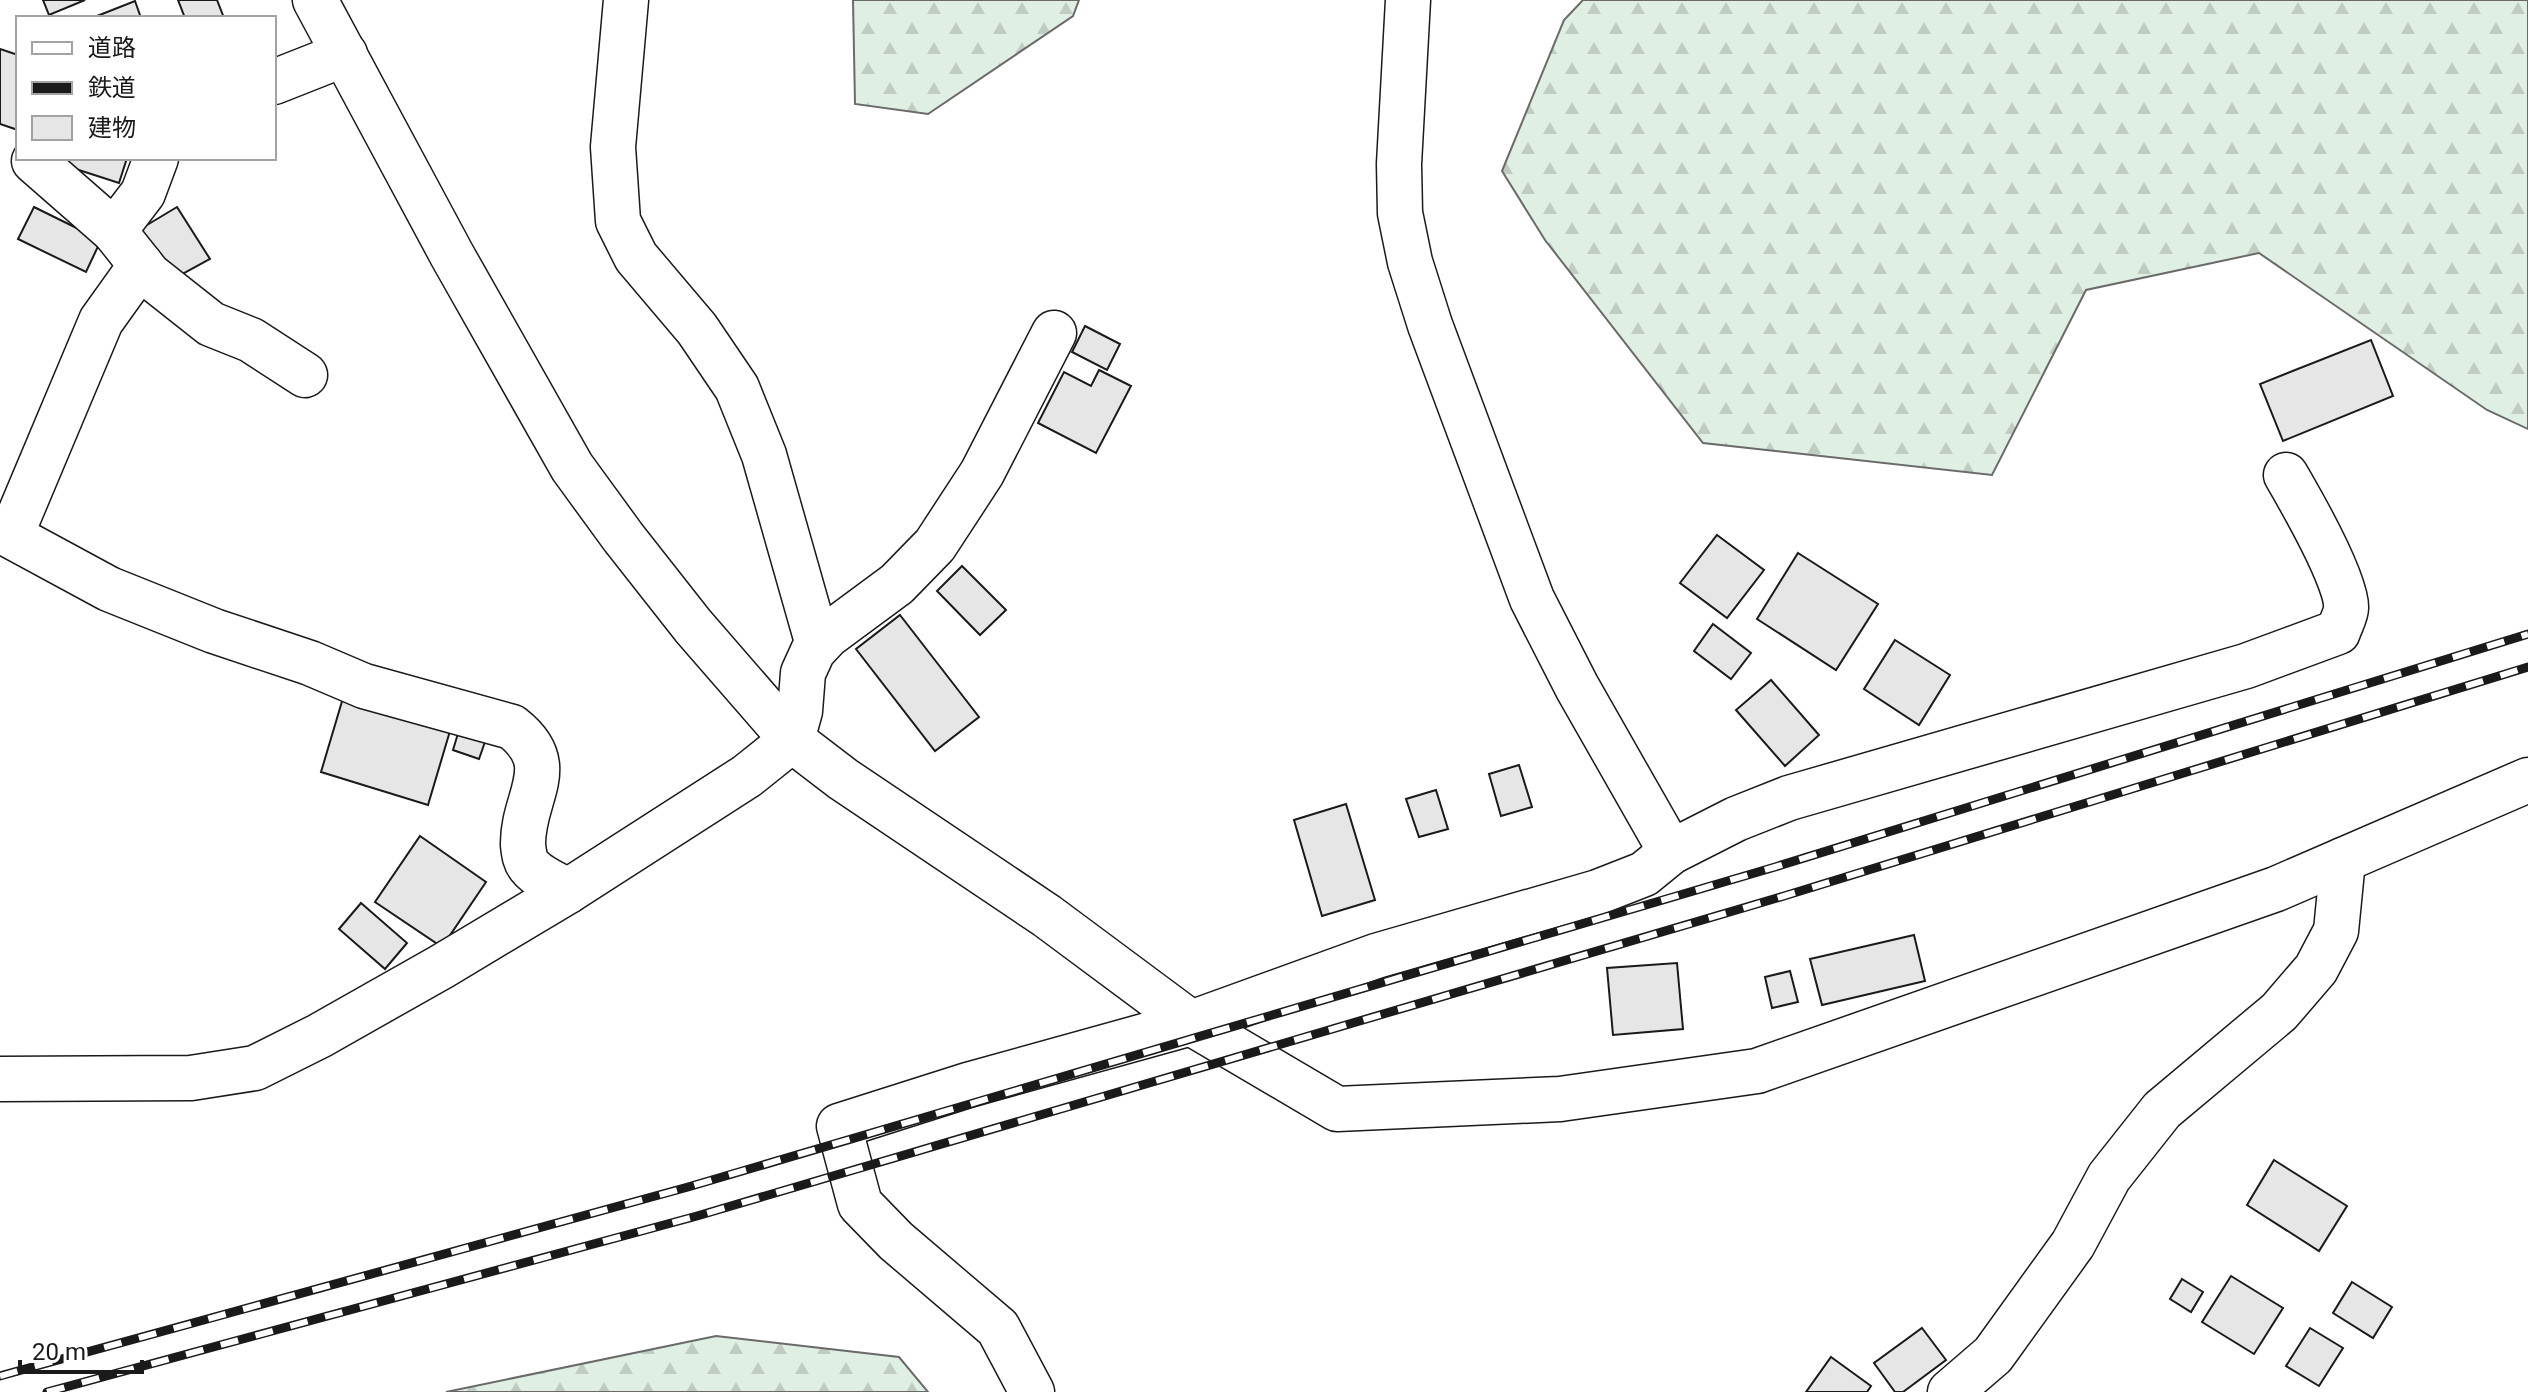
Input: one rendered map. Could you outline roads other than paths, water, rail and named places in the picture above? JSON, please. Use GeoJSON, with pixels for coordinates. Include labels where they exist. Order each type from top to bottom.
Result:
{"type":"FeatureCollection","features":[{"type":"Feature","properties":{"kind":"street"},"geometry":{"type":"LineString","coordinates":[[315,0],[452,255],[572,467],[693,626],[792,740],[843,779],[1047,916],[1191,1023],[1337,1109],[1560,1099],[1757,1071],[2276,889],[2528,780]]}},
{"type":"Feature","properties":{"kind":"street"},"geometry":{"type":"LineString","coordinates":[[626,0],[613,147],[618,221],[636,257],[697,329],[737,388],[764,455],[818,645]]}},
{"type":"Feature","properties":{"kind":"street"},"geometry":{"type":"LineString","coordinates":[[1408,0],[1399,164],[1400,213],[1410,262],[1430,325],[1532,599],[1577,687],[1671,852]]}},
{"type":"Feature","properties":{"kind":"street"},"geometry":{"type":"LineString","coordinates":[[276,81],[345,54]]}},
{"type":"Feature","properties":{"kind":"street"},"geometry":{"type":"LineString","coordinates":[[114,231],[143,193],[155,160]]}},
{"type":"Feature","properties":{"kind":"street"},"geometry":{"type":"LineString","coordinates":[[34,161],[114,231],[149,275],[211,324],[251,340],[305,375]]}},
{"type":"Feature","properties":{"kind":"street"},"geometry":{"type":"LineString","coordinates":[[141,265],[101,321],[5,533],[109,589],[214,631],[310,663],[364,686],[512,727],[528,739],[538,768],[523,829],[528,865],[568,891]]}},
{"type":"Feature","properties":{"kind":"street"},"geometry":{"type":"LineString","coordinates":[[0,1079],[191,1078],[255,1068],[319,1036],[441,967],[568,891],[747,776],[792,740],[800,711],[803,673],[813,651],[897,584],[935,545],[982,473],[1054,333]]}},
{"type":"Feature","properties":{"kind":"street"},"geometry":{"type":"LineString","coordinates":[[1032,1392],[998,1328],[896,1241],[860,1204],[839,1126],[968,1085],[1191,1023],[1376,956],[1622,884],[1644,874],[1671,852],[1736,819],[1789,798],[2246,666],[2338,632],[2347,607],[2339,580],[2308,511],[2286,475]]}},
{"type":"Feature","properties":{"kind":"street"},"geometry":{"type":"LineString","coordinates":[[1950,1392],[1993,1355],[2073,1244],[2109,1177],[2162,1110],[2279,1012],[2316,969],[2336,931],[2343,860]]}},
{"type":"Feature","properties":{"kind":"railway"},"geometry":{"type":"LineString","coordinates":[[0,1376],[688,1187],[1775,867],[2528,634]]}},
{"type":"Feature","properties":{"kind":"railway"},"geometry":{"type":"LineString","coordinates":[[47,1392],[697,1216],[1784,896],[2528,667]]}}]}
